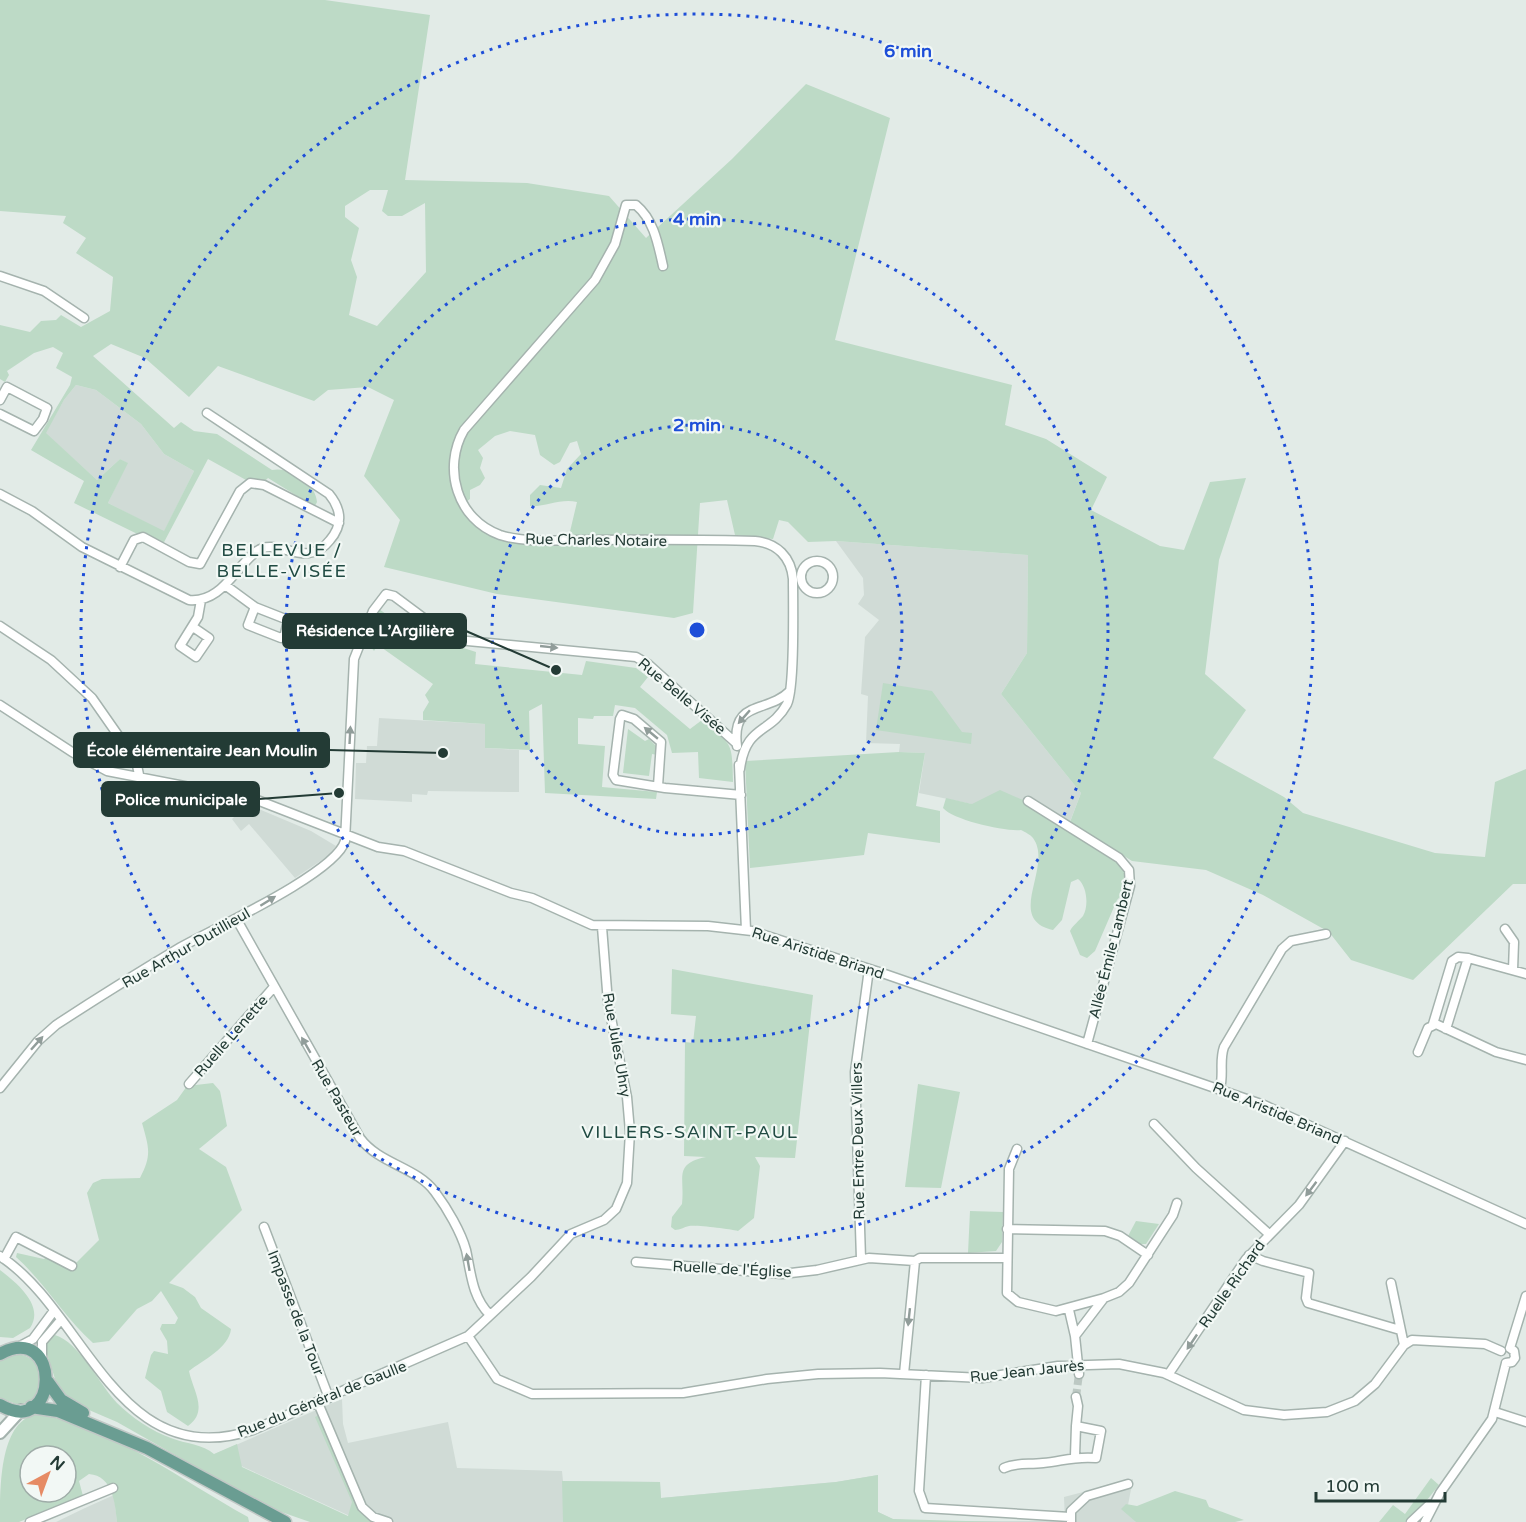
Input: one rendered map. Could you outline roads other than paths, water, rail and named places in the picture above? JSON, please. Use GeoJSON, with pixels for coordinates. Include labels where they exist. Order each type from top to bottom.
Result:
{"type":"FeatureCollection","features":[{"type":"Feature","properties":{"kind":"main road"},"geometry":{"type":"LineString","coordinates":[[6,1350],[29,1351],[43,1362],[48,1382],[57,1396],[69,1407],[144,1440],[189,1470]]}},
{"type":"Feature","properties":{"kind":"main road"},"geometry":{"type":"LineString","coordinates":[[26,1409],[42,1398],[48,1382]]}},
{"type":"Feature","properties":{"kind":"main road"},"geometry":{"type":"LineString","coordinates":[[0,1405],[63,1414],[147,1448],[285,1522]]}},
{"type":"Feature","properties":{"kind":"street","name":"Rue Charles Notaire"},"geometry":{"type":"LineString","coordinates":[[663,266],[657,240],[649,222],[636,206],[626,205],[612,252],[595,280],[520,363],[461,436],[454,462],[459,498],[482,525],[507,537],[761,541],[780,550],[797,574],[788,702],[777,716],[748,740],[742,753],[740,769]]}},
{"type":"Feature","properties":{"kind":"street"},"geometry":{"type":"LineString","coordinates":[[0,276],[44,291],[84,318]]}},
{"type":"Feature","properties":{"kind":"street"},"geometry":{"type":"LineString","coordinates":[[0,400],[7,387],[46,408],[34,431],[0,414]]}},
{"type":"Feature","properties":{"kind":"street"},"geometry":{"type":"LineString","coordinates":[[0,494],[32,511],[82,547],[183,599],[201,600],[212,596],[259,550],[271,548],[305,554],[315,552],[328,543],[339,523],[336,504],[325,491],[207,413]]}},
{"type":"Feature","properties":{"kind":"street"},"geometry":{"type":"LineString","coordinates":[[120,567],[134,540],[143,537],[189,562],[200,564],[240,490],[250,483],[264,485],[339,523]]}},
{"type":"Feature","properties":{"kind":"street"},"geometry":{"type":"LineString","coordinates":[[225,585],[255,608],[288,620],[285,634],[280,638],[248,625],[255,608]]}},
{"type":"Feature","properties":{"kind":"street","name":"Rue Belle Visée"},"geometry":{"type":"LineString","coordinates":[[345,835],[354,659],[376,604],[388,594],[457,640],[636,657],[648,664],[736,743]]}},
{"type":"Feature","properties":{"kind":"street"},"geometry":{"type":"LineString","coordinates":[[193,627],[198,617],[201,600]]}},
{"type":"Feature","properties":{"kind":"street"},"geometry":{"type":"LineString","coordinates":[[0,626],[51,660],[92,698],[137,764],[140,779]]}},
{"type":"Feature","properties":{"kind":"street","name":"Rue Charles Notaire"},"geometry":{"type":"LineString","coordinates":[[746,930],[740,769],[736,743],[740,718],[748,711],[782,698],[790,691]]}},
{"type":"Feature","properties":{"kind":"street","name":"Rue Aristide Briand"},"geometry":{"type":"LineString","coordinates":[[0,705],[93,765],[113,773],[251,799],[383,849],[404,852],[511,893],[532,898],[586,923],[602,927],[708,926],[746,930],[869,969],[1220,1088],[1264,1105],[1526,1224]]}},
{"type":"Feature","properties":{"kind":"street"},"geometry":{"type":"LineString","coordinates":[[759,706],[777,716]]}},
{"type":"Feature","properties":{"kind":"street"},"geometry":{"type":"LineString","coordinates":[[658,786],[661,742],[631,717],[622,715],[614,778],[618,781],[658,786],[741,795]]}},
{"type":"Feature","properties":{"kind":"street","name":"Allée Émile Lambert"},"geometry":{"type":"LineString","coordinates":[[1028,801],[1119,858],[1130,875],[1087,1044]]}},
{"type":"Feature","properties":{"kind":"street","name":"Rue Arthur Dutillieul"},"geometry":{"type":"LineString","coordinates":[[0,1088],[41,1037],[56,1025],[181,947],[237,920],[337,856],[344,845],[345,835]]}},
{"type":"Feature","properties":{"kind":"street","name":"Rue Pasteur"},"geometry":{"type":"LineString","coordinates":[[237,920],[273,988],[363,1143],[371,1151],[428,1184],[437,1195],[464,1246],[473,1286],[481,1305],[490,1315]]}},
{"type":"Feature","properties":{"kind":"street","name":"Rue Jules Uhry"},"geometry":{"type":"LineString","coordinates":[[490,1315],[571,1234],[613,1214],[625,1191],[629,1166],[629,1114],[608,1004],[602,927]]}},
{"type":"Feature","properties":{"kind":"street"},"geometry":{"type":"LineString","coordinates":[[1505,929],[1514,942],[1513,970]]}},
{"type":"Feature","properties":{"kind":"street"},"geometry":{"type":"LineString","coordinates":[[1220,1088],[1222,1052],[1278,954],[1291,941],[1326,934]]}},
{"type":"Feature","properties":{"kind":"street"},"geometry":{"type":"LineString","coordinates":[[1418,1052],[1428,1028],[1433,1024],[1452,961],[1458,957],[1468,958],[1526,974]]}},
{"type":"Feature","properties":{"kind":"street"},"geometry":{"type":"LineString","coordinates":[[1446,1029],[1468,958]]}},
{"type":"Feature","properties":{"kind":"street","name":"Rue Entre Deux Villers"},"geometry":{"type":"LineString","coordinates":[[861,1259],[855,1072],[869,969]]}},
{"type":"Feature","properties":{"kind":"street","name":"Ruelle Lenette"},"geometry":{"type":"LineString","coordinates":[[189,1084],[273,988]]}},
{"type":"Feature","properties":{"kind":"street"},"geometry":{"type":"LineString","coordinates":[[1433,1024],[1496,1052],[1526,1060]]}},
{"type":"Feature","properties":{"kind":"street"},"geometry":{"type":"LineString","coordinates":[[1154,1124],[1196,1168],[1269,1234]]}},
{"type":"Feature","properties":{"kind":"street","name":"Ruelle Richard"},"geometry":{"type":"LineString","coordinates":[[1168,1375],[1249,1255],[1299,1205],[1345,1141]]}},
{"type":"Feature","properties":{"kind":"street"},"geometry":{"type":"LineString","coordinates":[[1017,1149],[1009,1169],[1005,1287],[1012,1298],[1047,1310],[1069,1310],[1104,1298],[1126,1287],[1173,1215],[1177,1203]]}},
{"type":"Feature","properties":{"kind":"street","name":"Impasse de la Tour"},"geometry":{"type":"LineString","coordinates":[[264,1227],[329,1398]]}},
{"type":"Feature","properties":{"kind":"street"},"geometry":{"type":"LineString","coordinates":[[1007,1229],[1105,1231],[1120,1236],[1148,1255]]}},
{"type":"Feature","properties":{"kind":"street"},"geometry":{"type":"LineString","coordinates":[[2,1258],[15,1239],[72,1266]]}},
{"type":"Feature","properties":{"kind":"street"},"geometry":{"type":"LineString","coordinates":[[1249,1255],[1309,1273],[1306,1298],[1308,1303],[1400,1330]]}},
{"type":"Feature","properties":{"kind":"street","name":"Rue du Général de Gaulle"},"geometry":{"type":"LineString","coordinates":[[2,1258],[28,1279],[99,1371],[126,1401],[148,1418],[180,1432],[211,1437],[240,1434],[329,1398],[468,1336],[490,1315]]}},
{"type":"Feature","properties":{"kind":"street"},"geometry":{"type":"LineString","coordinates":[[861,1259],[915,1261],[920,1258],[1006,1258]]}},
{"type":"Feature","properties":{"kind":"street","name":"Ruelle de l'Église"},"geometry":{"type":"LineString","coordinates":[[636,1262],[782,1274],[817,1270],[861,1259]]}},
{"type":"Feature","properties":{"kind":"street"},"geometry":{"type":"LineString","coordinates":[[904,1374],[915,1261]]}},
{"type":"Feature","properties":{"kind":"street"},"geometry":{"type":"LineString","coordinates":[[1391,1283],[1404,1345],[1415,1340],[1485,1344],[1515,1352],[1512,1362],[1506,1363]]}},
{"type":"Feature","properties":{"kind":"street"},"geometry":{"type":"LineString","coordinates":[[1506,1363],[1501,1358],[1526,1296]]}},
{"type":"Feature","properties":{"kind":"street"},"geometry":{"type":"LineString","coordinates":[[1075,1336],[1104,1298]]}},
{"type":"Feature","properties":{"kind":"street"},"geometry":{"type":"LineString","coordinates":[[1069,1310],[1075,1336],[1079,1374]]}},
{"type":"Feature","properties":{"kind":"street"},"geometry":{"type":"LineString","coordinates":[[6,1350],[33,1339],[53,1312]]}},
{"type":"Feature","properties":{"kind":"street"},"geometry":{"type":"LineString","coordinates":[[43,1362],[42,1342],[60,1321]]}},
{"type":"Feature","properties":{"kind":"street","name":"Rue Jean Jaurès"},"geometry":{"type":"LineString","coordinates":[[468,1336],[497,1379],[532,1394],[683,1393],[780,1377],[904,1374],[982,1378],[1045,1367],[1079,1364],[1124,1365],[1168,1375],[1244,1410],[1279,1415],[1317,1414],[1340,1408],[1364,1394],[1383,1375],[1404,1345]]}},
{"type":"Feature","properties":{"kind":"street"},"geometry":{"type":"LineString","coordinates":[[1425,1522],[1436,1499],[1495,1412],[1506,1363]]}},
{"type":"Feature","properties":{"kind":"street"},"geometry":{"type":"LineString","coordinates":[[926,1375],[919,1491],[922,1506],[931,1510],[997,1511],[1070,1520],[1072,1508],[1087,1496],[1128,1484]]}},
{"type":"Feature","properties":{"kind":"street"},"geometry":{"type":"LineString","coordinates":[[1075,1456],[1078,1406],[1076,1397]]}},
{"type":"Feature","properties":{"kind":"street"},"geometry":{"type":"LineString","coordinates":[[318,1402],[362,1507],[373,1517],[388,1522]]}},
{"type":"Feature","properties":{"kind":"street"},"geometry":{"type":"LineString","coordinates":[[0,1432],[26,1409]]}},
{"type":"Feature","properties":{"kind":"street"},"geometry":{"type":"LineString","coordinates":[[1495,1412],[1526,1422]]}},
{"type":"Feature","properties":{"kind":"street"},"geometry":{"type":"LineString","coordinates":[[1004,1468],[1014,1464],[1046,1463],[1075,1456],[1096,1458],[1101,1431],[1076,1426]]}},
{"type":"Feature","properties":{"kind":"street"},"geometry":{"type":"LineString","coordinates":[[30,1522],[113,1488]]}},
{"type":"Feature","properties":{"kind":"street"},"geometry":{"type":"LineString","coordinates":[[1411,1522],[1436,1499]]}},
{"type":"Feature","properties":{"kind":"tunnel"},"geometry":{"type":"LineString","coordinates":[[1076,1397],[1079,1374]]}},
{"type":"Feature","properties":{"kind":"place","name":"Résidence L’Argilière"},"geometry":{"type":"Point","coordinates":[556,670]}},
{"type":"Feature","properties":{"kind":"place","name":"École élémentaire Jean Moulin"},"geometry":{"type":"Point","coordinates":[443,753]}},
{"type":"Feature","properties":{"kind":"place","name":"Police municipale"},"geometry":{"type":"Point","coordinates":[339,793]}},
{"type":"Feature","properties":{"kind":"district","name":"BELLEVUE / BELLE-VISÉE"},"geometry":{"type":"Point","coordinates":[282,560]}},
{"type":"Feature","properties":{"kind":"district","name":"VILLERS-SAINT-PAUL"},"geometry":{"type":"Point","coordinates":[690,1132]}}]}
